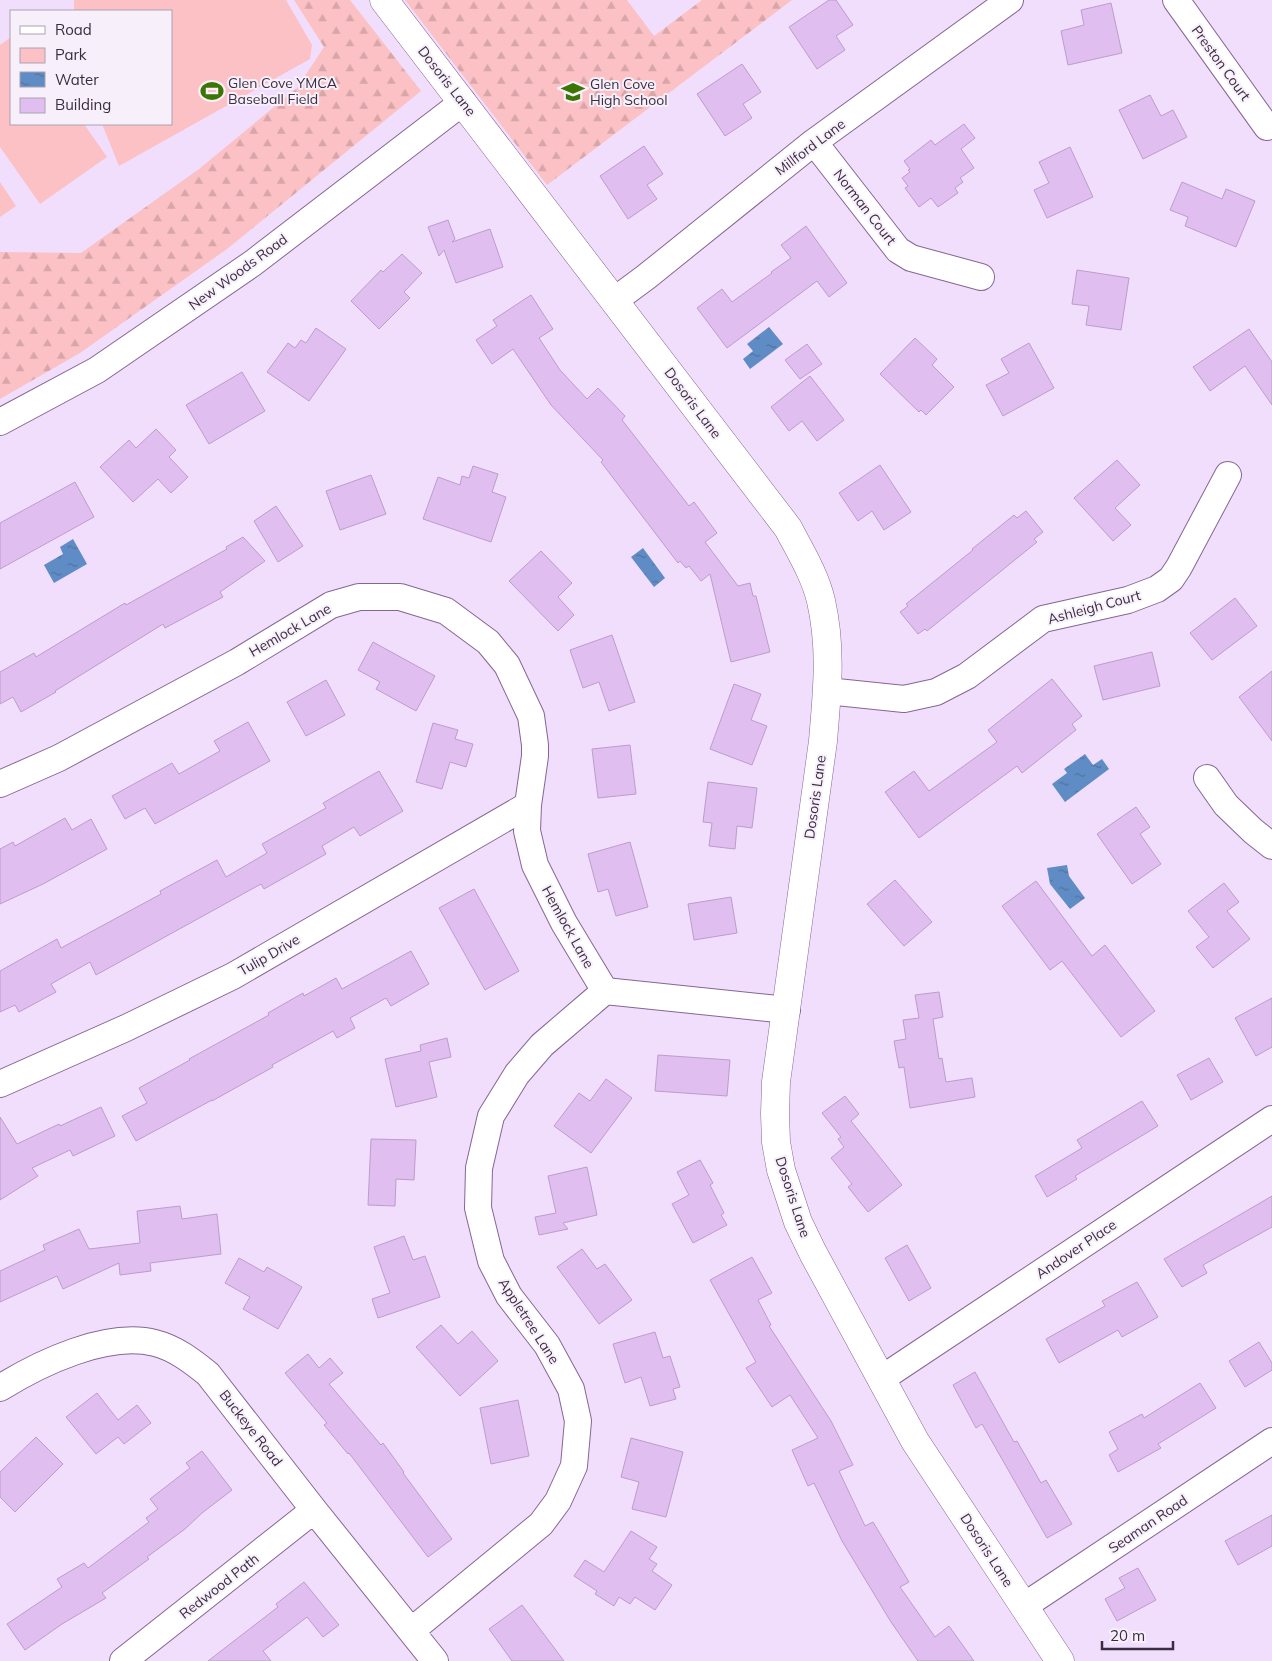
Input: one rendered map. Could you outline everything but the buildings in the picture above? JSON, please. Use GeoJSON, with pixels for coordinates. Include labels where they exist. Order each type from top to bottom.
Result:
{"type":"FeatureCollection","features":[{"type":"Feature","properties":{"kind":"street","name":"Dosoris Lane"},"geometry":{"type":"LineString","coordinates":[[384,0],[788,528],[806,562],[821,599],[829,648],[823,741],[776,1090],[776,1142],[781,1170],[798,1222],[813,1253],[915,1441],[1060,1661]]}},
{"type":"Feature","properties":{"kind":"street","name":"Millford Lane"},"geometry":{"type":"LineString","coordinates":[[614,300],[646,277],[814,142],[1010,0]]}},
{"type":"Feature","properties":{"kind":"street","name":"Preston Court"},"geometry":{"type":"LineString","coordinates":[[1176,0],[1267,127]]}},
{"type":"Feature","properties":{"kind":"street","name":"New Woods Road"},"geometry":{"type":"LineString","coordinates":[[0,422],[97,370],[253,263],[463,102]]}},
{"type":"Feature","properties":{"kind":"street","name":"Norman Court"},"geometry":{"type":"LineString","coordinates":[[814,142],[898,250],[911,258],[982,277]]}},
{"type":"Feature","properties":{"kind":"street","name":"Ashleigh Court"},"geometry":{"type":"LineString","coordinates":[[827,691],[904,699],[936,692],[967,676],[1043,619],[1128,600],[1157,589],[1171,579],[1179,567],[1228,475]]}},
{"type":"Feature","properties":{"kind":"street","name":"Hemlock Lane"},"geometry":{"type":"LineString","coordinates":[[0,784],[59,758],[237,662],[331,605],[359,597],[400,597],[446,610],[488,642],[506,664],[531,716],[535,744],[527,832],[535,865],[564,924],[605,991]]}},
{"type":"Feature","properties":{"kind":"street"},"geometry":{"type":"LineString","coordinates":[[1208,778],[1226,805],[1272,846]]}},
{"type":"Feature","properties":{"kind":"street","name":"Tulip Drive"},"geometry":{"type":"LineString","coordinates":[[0,1084],[126,1028],[233,976],[528,805]]}},
{"type":"Feature","properties":{"kind":"street"},"geometry":{"type":"LineString","coordinates":[[605,991],[787,1010]]}},
{"type":"Feature","properties":{"kind":"street","name":"Appletree Lane"},"geometry":{"type":"LineString","coordinates":[[412,1631],[541,1524],[558,1500],[574,1466],[578,1421],[571,1389],[547,1345],[509,1296],[491,1261],[478,1208],[479,1168],[492,1116],[517,1074],[542,1045],[605,991]]}},
{"type":"Feature","properties":{"kind":"street","name":"Andover Place"},"geometry":{"type":"LineString","coordinates":[[881,1379],[1272,1119]]}},
{"type":"Feature","properties":{"kind":"street","name":"Buckeye Road"},"geometry":{"type":"LineString","coordinates":[[0,1388],[70,1352],[124,1340],[155,1343],[186,1357],[208,1374],[435,1661]]}},
{"type":"Feature","properties":{"kind":"street","name":"Seaman Road"},"geometry":{"type":"LineString","coordinates":[[1024,1606],[1272,1441]]}},
{"type":"Feature","properties":{"kind":"street","name":"Redwood Path"},"geometry":{"type":"LineString","coordinates":[[123,1661],[314,1510]]}},
{"type":"Feature","properties":{"kind":"green space","name":"Glen Cove YMCA Baseball Field"},"geometry":{"type":"Polygon","coordinates":[[[74,0],[286,0],[312,45],[310,59],[119,166],[102,125],[172,125],[172,10],[74,10],[74,0]]]}},
{"type":"Feature","properties":{"kind":"green space"},"geometry":{"type":"Polygon","coordinates":[[[294,0],[350,0],[421,91],[227,249],[80,353],[0,399],[0,252],[81,253],[199,169],[297,88],[324,47],[294,0]]]}},
{"type":"Feature","properties":{"kind":"green space","name":"Glen Cove High School"},"geometry":{"type":"Polygon","coordinates":[[[405,0],[627,0],[654,36],[702,0],[792,0],[547,185],[405,0]]]}},
{"type":"Feature","properties":{"kind":"green space"},"geometry":{"type":"Polygon","coordinates":[[[10,38],[10,125],[85,125],[107,157],[40,204],[0,147],[0,45],[10,38]]]}},
{"type":"Feature","properties":{"kind":"green space"},"geometry":{"type":"Polygon","coordinates":[[[0,182],[16,206],[0,217],[0,182]]]}},
{"type":"Feature","properties":{"kind":"water"},"geometry":{"type":"Polygon","coordinates":[[[769,327],[783,344],[750,369],[743,359],[753,351],[747,344],[769,327]]]}},
{"type":"Feature","properties":{"kind":"water"},"geometry":{"type":"Polygon","coordinates":[[[73,539],[87,564],[54,583],[44,565],[63,554],[60,547],[73,539]]]}},
{"type":"Feature","properties":{"kind":"water"},"geometry":{"type":"Polygon","coordinates":[[[643,548],[665,578],[654,587],[631,557],[643,548]]]}},
{"type":"Feature","properties":{"kind":"water"},"geometry":{"type":"Polygon","coordinates":[[[1085,754],[1093,765],[1102,759],[1109,769],[1065,802],[1052,784],[1067,773],[1064,769],[1085,754]]]}},
{"type":"Feature","properties":{"kind":"water"},"geometry":{"type":"Polygon","coordinates":[[[1067,865],[1069,876],[1085,898],[1070,909],[1050,884],[1047,868],[1067,865]]]}},
{"type":"Feature","properties":{"kind":"place","name":"Glen Cove YMCA Baseball Field"},"geometry":{"type":"Point","coordinates":[212,91]}},
{"type":"Feature","properties":{"kind":"place","name":"Glen Cove High School"},"geometry":{"type":"Point","coordinates":[573,92]}}]}
